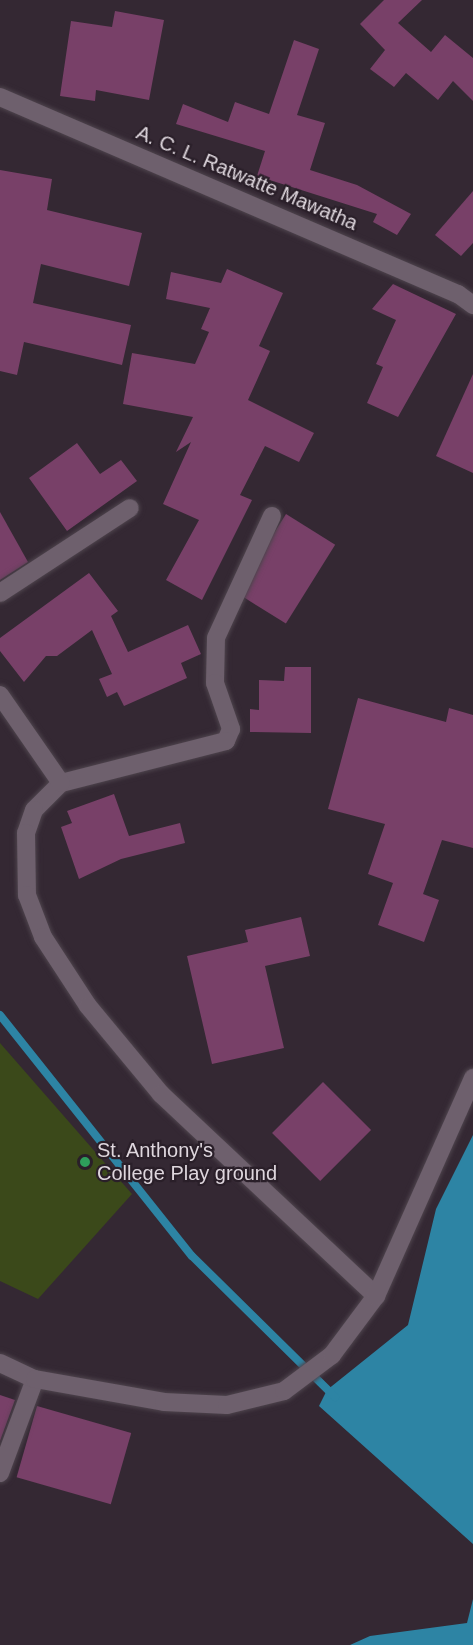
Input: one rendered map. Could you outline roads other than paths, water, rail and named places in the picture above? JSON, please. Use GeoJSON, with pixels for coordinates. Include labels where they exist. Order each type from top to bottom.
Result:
{"type":"FeatureCollection","features":[{"type":"Feature","properties":{"kind":"street","name":"A. C. L. Ratwatte Mawatha"},"geometry":{"type":"LineString","coordinates":[[0,97],[458,294],[473,305]]}},
{"type":"Feature","properties":{"kind":"street"},"geometry":{"type":"LineString","coordinates":[[0,593],[130,508]]}},
{"type":"Feature","properties":{"kind":"street"},"geometry":{"type":"LineString","coordinates":[[273,516],[216,638],[215,683],[231,729],[226,741],[61,783],[34,810],[26,833],[27,895],[43,937],[88,1006],[161,1094],[376,1296]]}},
{"type":"Feature","properties":{"kind":"street"},"geometry":{"type":"LineString","coordinates":[[0,695],[61,783]]}},
{"type":"Feature","properties":{"kind":"street"},"geometry":{"type":"LineString","coordinates":[[0,1363],[35,1379],[164,1402],[227,1405],[284,1391],[332,1355],[376,1296],[473,1077]]}},
{"type":"Feature","properties":{"kind":"street"},"geometry":{"type":"LineString","coordinates":[[0,1473],[35,1379]]}},
{"type":"Feature","properties":{"kind":"water"},"geometry":{"type":"Polygon","coordinates":[[[473,1135],[473,1544],[319,1406],[327,1390],[408,1325],[436,1209],[473,1135]]]}},
{"type":"Feature","properties":{"kind":"water"},"geometry":{"type":"Polygon","coordinates":[[[473,1599],[473,1645],[350,1645],[370,1636],[467,1623],[473,1599]]]}},
{"type":"Feature","properties":{"kind":"waterway"},"geometry":{"type":"LineString","coordinates":[[0,1015],[192,1256],[335,1397]]}},
{"type":"Feature","properties":{"kind":"place","name":"St. Anthony's College Play ground"},"geometry":{"type":"Point","coordinates":[85,1162]}}]}
